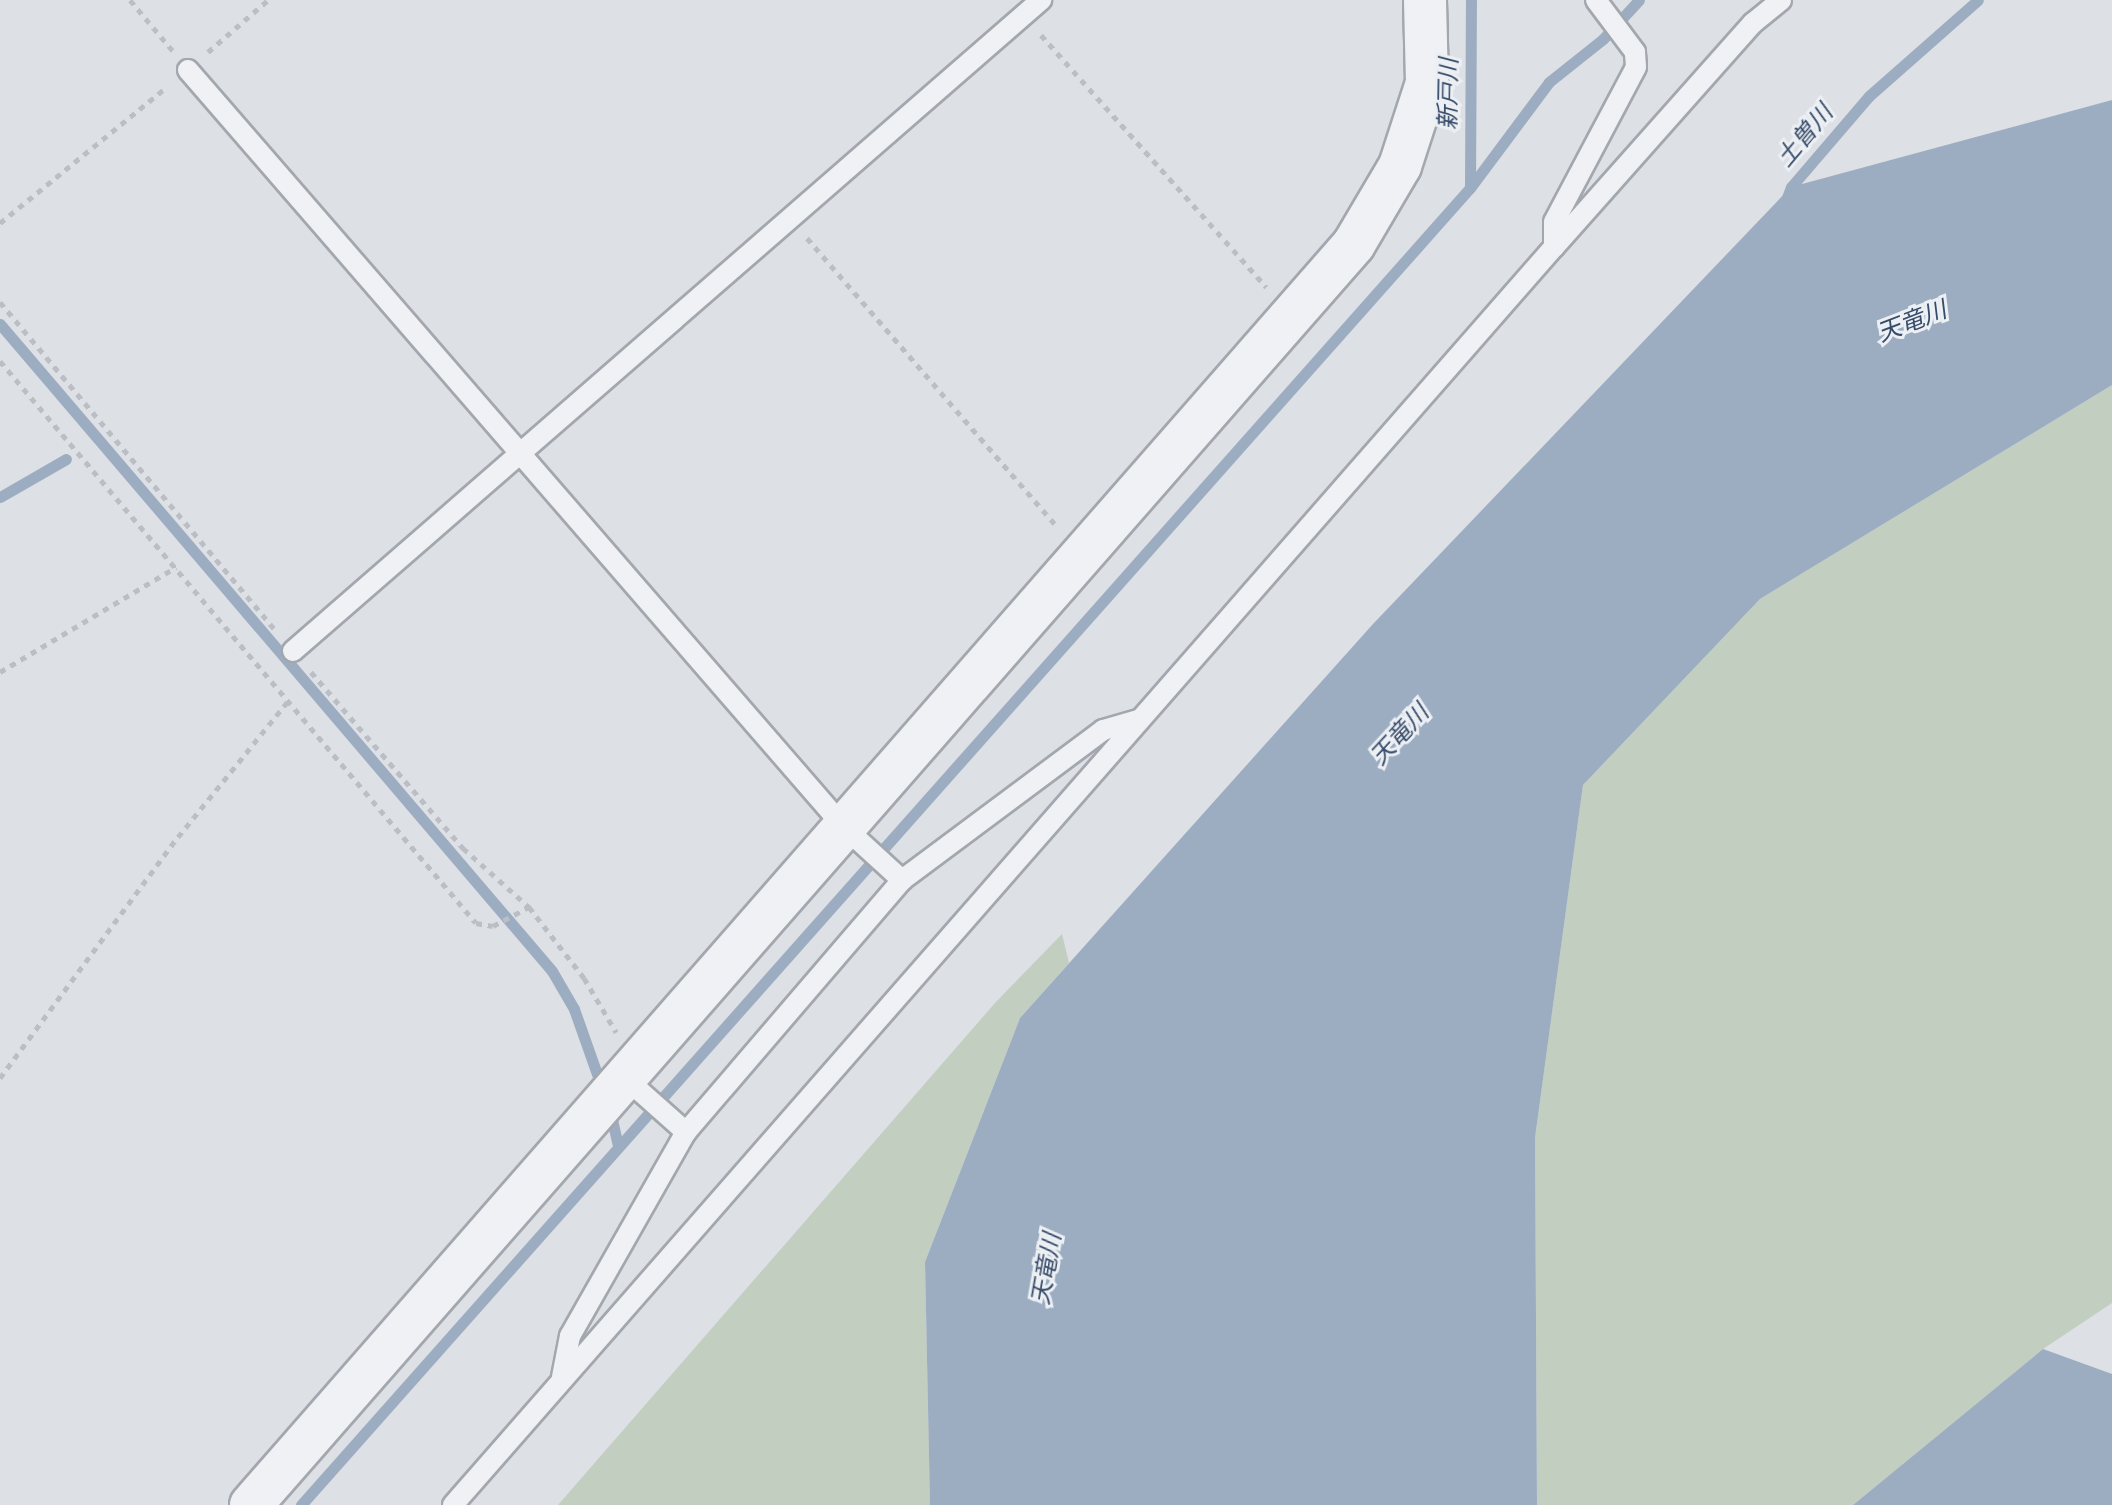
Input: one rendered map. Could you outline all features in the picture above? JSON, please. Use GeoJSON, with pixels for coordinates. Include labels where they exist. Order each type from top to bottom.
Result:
{"type":"FeatureCollection","features":[{"type":"Feature","properties":{"kind":"street"},"geometry":{"type":"LineString","coordinates":[[251,1505],[851,833],[1081,556],[1354,244],[1400,166],[1427,83],[1425,0]]}},
{"type":"Feature","properties":{"kind":"lane"},"geometry":{"type":"LineString","coordinates":[[293,651],[1041,0]]}},
{"type":"Feature","properties":{"kind":"lane"},"geometry":{"type":"LineString","coordinates":[[453,1505],[1138,720],[1753,23],[1768,0]]}},
{"type":"Feature","properties":{"kind":"lane"},"geometry":{"type":"LineString","coordinates":[[1753,23],[1781,0]]}},
{"type":"Feature","properties":{"kind":"lane"},"geometry":{"type":"LineString","coordinates":[[1554,247],[1554,222],[1636,67],[1630,46],[1599,5]]}},
{"type":"Feature","properties":{"kind":"lane"},"geometry":{"type":"LineString","coordinates":[[188,70],[851,833],[898,876]]}},
{"type":"Feature","properties":{"kind":"lane"},"geometry":{"type":"LineString","coordinates":[[562,1377],[570,1336],[679,1126],[898,876],[1103,730],[1138,720]]}},
{"type":"Feature","properties":{"kind":"lane"},"geometry":{"type":"LineString","coordinates":[[631,1076],[679,1126]]}},
{"type":"Feature","properties":{"kind":"path"},"geometry":{"type":"LineString","coordinates":[[130,0],[188,70]]}},
{"type":"Feature","properties":{"kind":"path"},"geometry":{"type":"LineString","coordinates":[[0,223],[188,70],[268,0]]}},
{"type":"Feature","properties":{"kind":"path"},"geometry":{"type":"LineString","coordinates":[[1023,16],[1258,273],[1287,322]]}},
{"type":"Feature","properties":{"kind":"path"},"geometry":{"type":"LineString","coordinates":[[790,220],[1081,556]]}},
{"type":"Feature","properties":{"kind":"path"},"geometry":{"type":"LineString","coordinates":[[0,302],[463,848],[529,907],[584,978],[631,1076]]}},
{"type":"Feature","properties":{"kind":"path"},"geometry":{"type":"LineString","coordinates":[[0,361],[476,923],[493,926],[529,907]]}},
{"type":"Feature","properties":{"kind":"path"},"geometry":{"type":"LineString","coordinates":[[0,672],[176,567]]}},
{"type":"Feature","properties":{"kind":"path"},"geometry":{"type":"LineString","coordinates":[[0,1078],[178,837],[288,701]]}},
{"type":"Feature","properties":{"kind":"green space"},"geometry":{"type":"Polygon","coordinates":[[[2112,385],[2112,1303],[2043,1349],[1853,1505],[1537,1505],[1535,1138],[1583,785],[1760,599],[2112,385]]]}},
{"type":"Feature","properties":{"kind":"green space"},"geometry":{"type":"Polygon","coordinates":[[[1062,934],[1069,963],[1020,1018],[925,1262],[930,1505],[558,1505],[995,1003],[1062,934]]]}},
{"type":"Feature","properties":{"kind":"water","name":"天竜川"},"geometry":{"type":"Polygon","coordinates":[[[2112,100],[2112,385],[1760,599],[1583,785],[1535,1138],[1537,1505],[930,1505],[925,1262],[1020,1018],[1373,624],[1791,187],[2112,100]]]}},
{"type":"Feature","properties":{"kind":"water"},"geometry":{"type":"Polygon","coordinates":[[[2043,1349],[2112,1374],[2112,1505],[1853,1505],[2043,1349]]]}},
{"type":"Feature","properties":{"kind":"waterway","name":"新戸川"},"geometry":{"type":"LineString","coordinates":[[1470,187],[1471,0]]}},
{"type":"Feature","properties":{"kind":"waterway"},"geometry":{"type":"LineString","coordinates":[[301,1505],[1470,188],[1549,82],[1603,39],[1639,0]]}},
{"type":"Feature","properties":{"kind":"waterway","name":"土曽川"},"geometry":{"type":"LineString","coordinates":[[1786,200],[1791,187],[1869,96],[1978,0]]}},
{"type":"Feature","properties":{"kind":"waterway"},"geometry":{"type":"LineString","coordinates":[[0,324],[552,971],[574,1009],[597,1074]]}},
{"type":"Feature","properties":{"kind":"waterway"},"geometry":{"type":"LineString","coordinates":[[0,497],[66,459]]}},
{"type":"Feature","properties":{"kind":"waterway"},"geometry":{"type":"LineString","coordinates":[[610,1111],[618,1146]]}}]}
